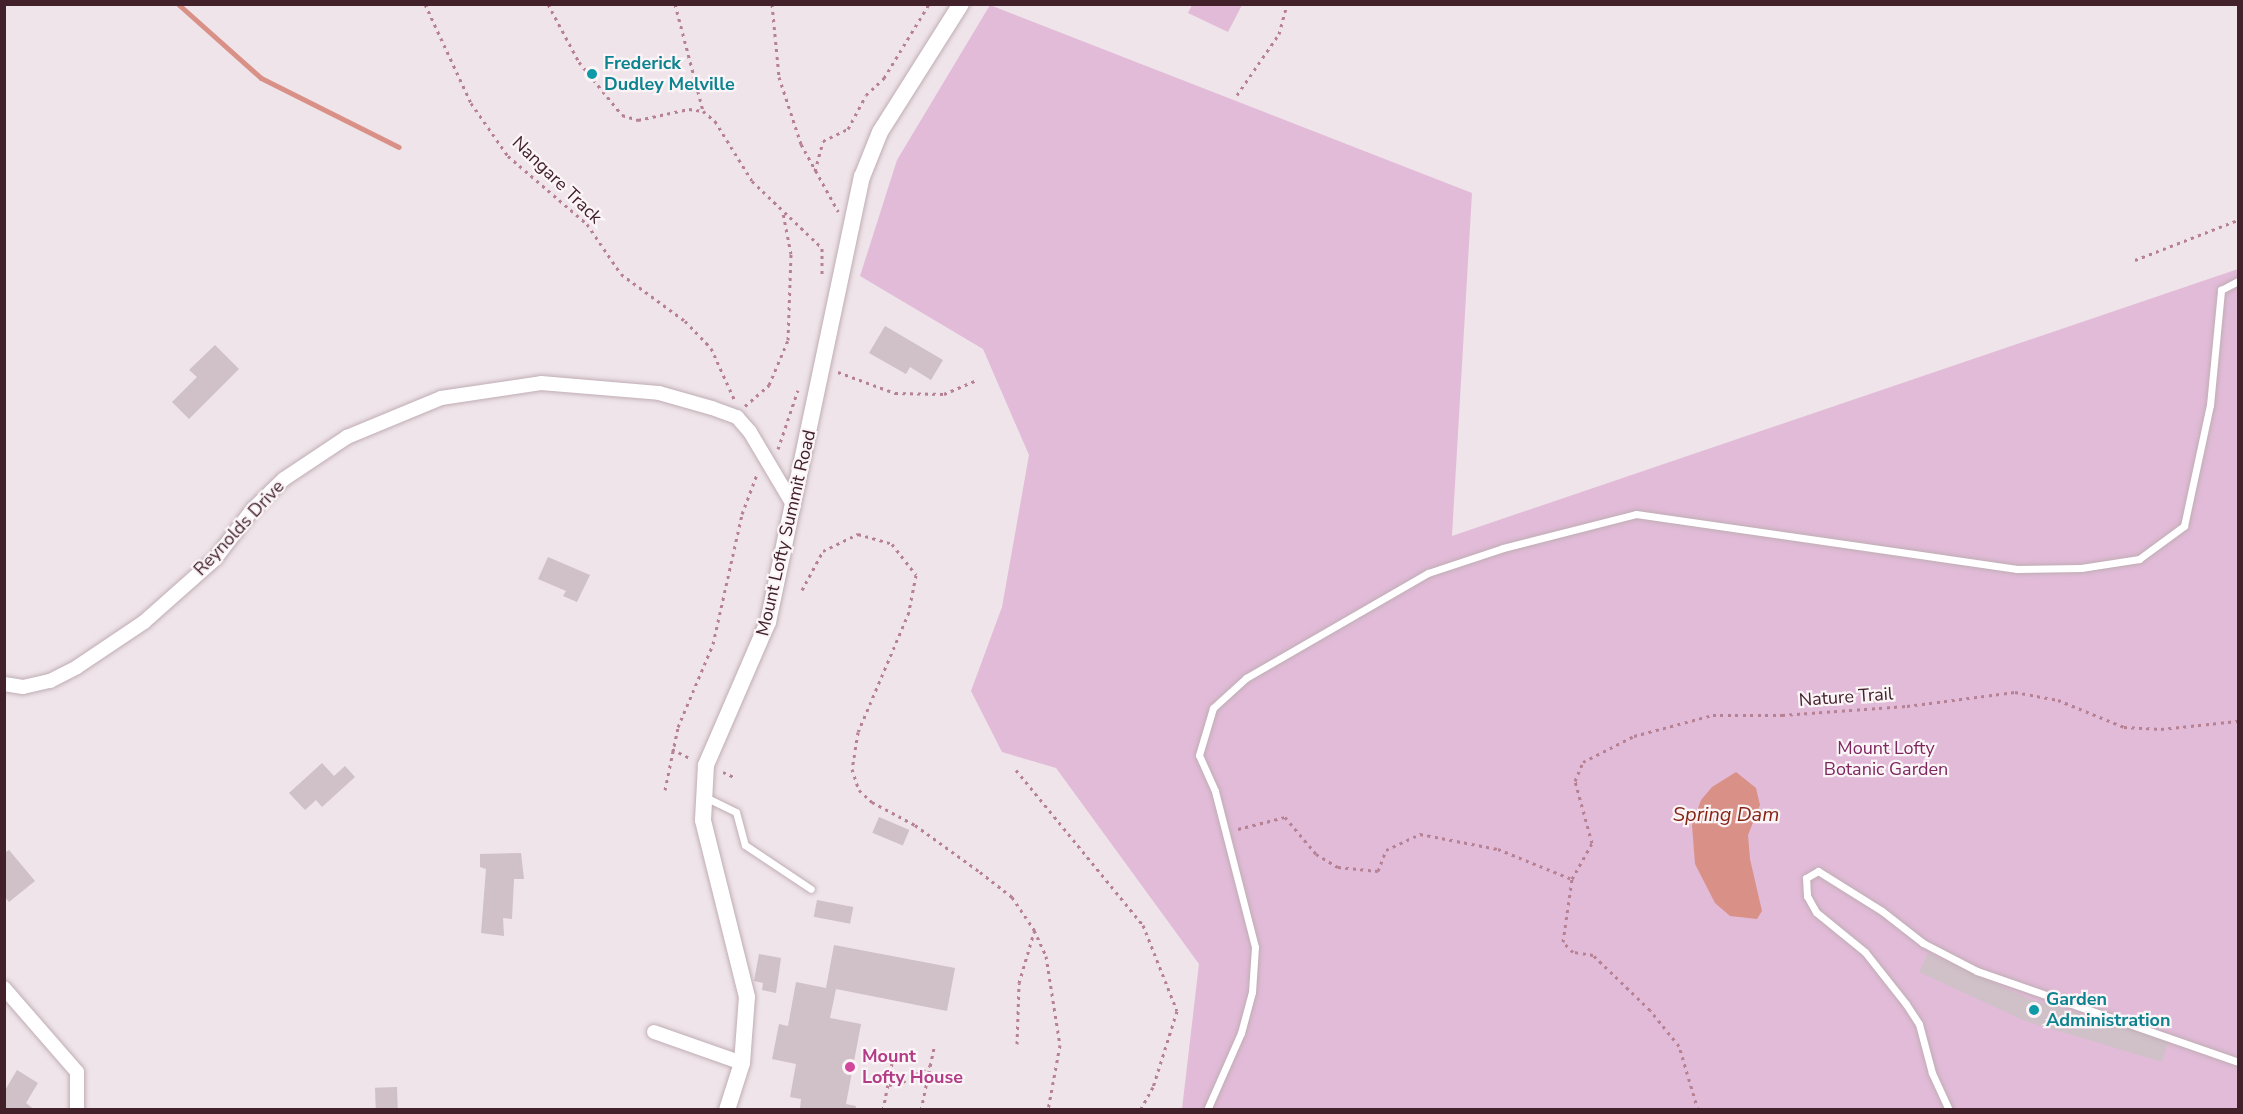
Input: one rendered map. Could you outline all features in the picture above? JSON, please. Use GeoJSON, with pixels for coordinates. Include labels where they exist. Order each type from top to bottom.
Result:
{"type":"FeatureCollection","features":[{"type":"Feature","properties":{"kind":"main road","name":"Mount Lofty Summit Road"},"geometry":{"type":"LineString","coordinates":[[727,1110],[742,1063],[747,997],[703,820],[702,795],[706,765],[768,622],[824,370],[862,177],[880,132],[961,4]]}},
{"type":"Feature","properties":{"kind":"street","name":"Reynolds Drive"},"geometry":{"type":"LineString","coordinates":[[4,684],[23,687],[50,681],[77,667],[144,622],[215,559],[253,509],[284,478],[347,437],[441,398],[541,382],[659,393],[737,417],[764,455],[794,506]]}},
{"type":"Feature","properties":{"kind":"street"},"geometry":{"type":"LineString","coordinates":[[4,988],[78,1072],[76,1110]]}},
{"type":"Feature","properties":{"kind":"street"},"geometry":{"type":"LineString","coordinates":[[654,1032],[742,1063]]}},
{"type":"Feature","properties":{"kind":"lane"},"geometry":{"type":"LineString","coordinates":[[1207,1110],[1241,1033],[1252,992],[1255,947],[1215,791],[1199,755],[1213,708],[1246,678],[1428,573],[1503,548],[1636,514],[2017,569],[2081,567],[2139,559],[2184,526],[2210,405],[2221,290],[2238,281]]}},
{"type":"Feature","properties":{"kind":"lane"},"geometry":{"type":"LineString","coordinates":[[702,795],[736,812],[745,845],[811,889]]}},
{"type":"Feature","properties":{"kind":"lane"},"geometry":{"type":"LineString","coordinates":[[1949,1110],[1932,1073],[1919,1024],[1906,1004],[1865,952],[1816,912],[1808,896],[1806,878],[1818,871],[1882,911],[1923,943],[1977,971],[2238,1062]]}},
{"type":"Feature","properties":{"kind":"path","name":"Nangare Track"},"geometry":{"type":"LineString","coordinates":[[425,4],[471,103],[508,156],[587,224],[621,274],[685,321],[711,348],[740,411],[770,385],[788,340],[791,254],[783,213]]}},
{"type":"Feature","properties":{"kind":"path"},"geometry":{"type":"LineString","coordinates":[[548,4],[579,62],[622,115],[638,120],[689,109],[703,111],[715,120],[752,181],[822,248],[821,281]]}},
{"type":"Feature","properties":{"kind":"path"},"geometry":{"type":"LineString","coordinates":[[675,4],[703,111]]}},
{"type":"Feature","properties":{"kind":"path"},"geometry":{"type":"LineString","coordinates":[[772,4],[779,77],[814,172],[850,230]]}},
{"type":"Feature","properties":{"kind":"path"},"geometry":{"type":"LineString","coordinates":[[814,172],[823,141],[848,129],[866,95],[884,78],[929,4]]}},
{"type":"Feature","properties":{"kind":"path"},"geometry":{"type":"LineString","coordinates":[[1237,95],[1279,34],[1287,4]]}},
{"type":"Feature","properties":{"kind":"path"},"geometry":{"type":"LineString","coordinates":[[2135,260],[2238,220]]}},
{"type":"Feature","properties":{"kind":"path"},"geometry":{"type":"LineString","coordinates":[[824,370],[845,373],[895,393],[944,394],[976,380]]}},
{"type":"Feature","properties":{"kind":"path"},"geometry":{"type":"LineString","coordinates":[[665,790],[678,727],[713,644],[742,514],[764,455],[775,453],[781,446],[801,379]]}},
{"type":"Feature","properties":{"kind":"path"},"geometry":{"type":"LineString","coordinates":[[802,590],[823,550],[858,534],[892,544],[916,575],[909,612],[858,732],[852,769],[859,790],[988,878],[1012,897],[1034,930],[1046,956],[1060,1045],[1048,1110]]}},
{"type":"Feature","properties":{"kind":"path","name":"Nature Trail"},"geometry":{"type":"LineString","coordinates":[[1698,1110],[1679,1046],[1650,1010],[1593,955],[1573,952],[1563,942],[1572,879],[1592,843],[1575,781],[1583,762],[1634,736],[1713,715],[1782,715],[1907,706],[2014,692],[2058,700],[2124,727],[2161,729],[2238,721]]}},
{"type":"Feature","properties":{"kind":"path"},"geometry":{"type":"LineString","coordinates":[[1016,770],[1143,925],[1177,1011],[1153,1087],[1140,1110]]}},
{"type":"Feature","properties":{"kind":"path"},"geometry":{"type":"LineString","coordinates":[[725,773],[736,778]]}},
{"type":"Feature","properties":{"kind":"path"},"geometry":{"type":"LineString","coordinates":[[1225,832],[1286,817],[1324,858],[1338,867],[1378,871],[1386,850],[1420,834],[1498,849],[1572,879]]}},
{"type":"Feature","properties":{"kind":"path"},"geometry":{"type":"LineString","coordinates":[[1017,1044],[1019,983],[1034,930]]}},
{"type":"Feature","properties":{"kind":"path"},"geometry":{"type":"LineString","coordinates":[[921,1110],[934,1048]]}},
{"type":"Feature","properties":{"kind":"path"},"geometry":{"type":"LineString","coordinates":[[883,1110],[893,1058]]}},
{"type":"Feature","properties":{"kind":"path"},"geometry":{"type":"LineString","coordinates":[[888,1085],[903,1082],[930,1066]]}},
{"type":"Feature","properties":{"kind":"green space"},"geometry":{"type":"Polygon","coordinates":[[[1192,4],[1242,5],[1228,32],[1188,13],[1192,4]]]}},
{"type":"Feature","properties":{"kind":"green space","name":"Mount Lofty Botanic Garden"},"geometry":{"type":"Polygon","coordinates":[[[990,5],[1472,193],[1452,536],[2238,269],[2238,1109],[1182,1109],[1199,964],[1056,768],[1002,752],[971,691],[1002,607],[1029,455],[983,349],[860,276],[897,160],[990,5]]]}},
{"type":"Feature","properties":{"kind":"water","name":"Spring Dam"},"geometry":{"type":"Polygon","coordinates":[[[1736,772],[1756,788],[1760,805],[1748,835],[1750,859],[1762,911],[1757,919],[1730,916],[1715,903],[1695,864],[1692,825],[1701,800],[1712,787],[1736,772]]]}},
{"type":"Feature","properties":{"kind":"building"},"geometry":{"type":"Polygon","coordinates":[[[885,326],[943,360],[931,380],[910,367],[906,374],[869,353],[885,326]]]}},
{"type":"Feature","properties":{"kind":"building"},"geometry":{"type":"Polygon","coordinates":[[[215,345],[239,369],[189,419],[172,402],[197,377],[189,370],[215,345]]]}},
{"type":"Feature","properties":{"kind":"building"},"geometry":{"type":"Polygon","coordinates":[[[548,557],[590,575],[577,602],[563,596],[566,591],[538,579],[548,557]]]}},
{"type":"Feature","properties":{"kind":"building"},"geometry":{"type":"Polygon","coordinates":[[[322,763],[334,776],[345,766],[355,777],[322,807],[316,800],[305,810],[289,793],[322,763]]]}},
{"type":"Feature","properties":{"kind":"building"},"geometry":{"type":"Polygon","coordinates":[[[879,817],[909,830],[903,846],[872,833],[879,817]]]}},
{"type":"Feature","properties":{"kind":"building"},"geometry":{"type":"Polygon","coordinates":[[[9,850],[35,881],[9,902],[4,896],[4,853],[9,850]]]}},
{"type":"Feature","properties":{"kind":"building"},"geometry":{"type":"Polygon","coordinates":[[[521,853],[524,879],[514,879],[512,919],[503,918],[504,936],[481,933],[486,869],[480,867],[480,854],[521,853]]]}},
{"type":"Feature","properties":{"kind":"building"},"geometry":{"type":"Polygon","coordinates":[[[817,900],[853,907],[850,924],[814,917],[817,900]]]}},
{"type":"Feature","properties":{"kind":"building"},"geometry":{"type":"Polygon","coordinates":[[[834,945],[955,968],[947,1011],[836,989],[830,1018],[861,1024],[846,1104],[856,1106],[855,1110],[807,1110],[800,1108],[801,1099],[790,1097],[796,1064],[772,1059],[779,1024],[788,1026],[796,982],[826,988],[834,945]]]}},
{"type":"Feature","properties":{"kind":"building","name":"Garden Administration"},"geometry":{"type":"Polygon","coordinates":[[[1928,953],[2029,999],[2169,1039],[2162,1062],[2025,1021],[1919,972],[1928,953]]]}},
{"type":"Feature","properties":{"kind":"building"},"geometry":{"type":"Polygon","coordinates":[[[759,954],[781,958],[776,993],[762,990],[763,983],[754,981],[759,954]]]}},
{"type":"Feature","properties":{"kind":"building"},"geometry":{"type":"Polygon","coordinates":[[[17,1070],[38,1083],[26,1103],[35,1110],[4,1110],[4,1092],[17,1070]]]}},
{"type":"Feature","properties":{"kind":"building"},"geometry":{"type":"Polygon","coordinates":[[[397,1087],[398,1110],[376,1110],[375,1088],[397,1087]]]}},
{"type":"Feature","properties":{"kind":"waterway"},"geometry":{"type":"LineString","coordinates":[[178,4],[261,78],[399,147]]}},
{"type":"Feature","properties":{"kind":"place","name":"Frederick Dudley Melville"},"geometry":{"type":"Point","coordinates":[592,74]}},
{"type":"Feature","properties":{"kind":"place","name":"Garden Administration"},"geometry":{"type":"Point","coordinates":[2034,1010]}},
{"type":"Feature","properties":{"kind":"place","name":"Mount Lofty House"},"geometry":{"type":"Point","coordinates":[850,1067]}}]}
